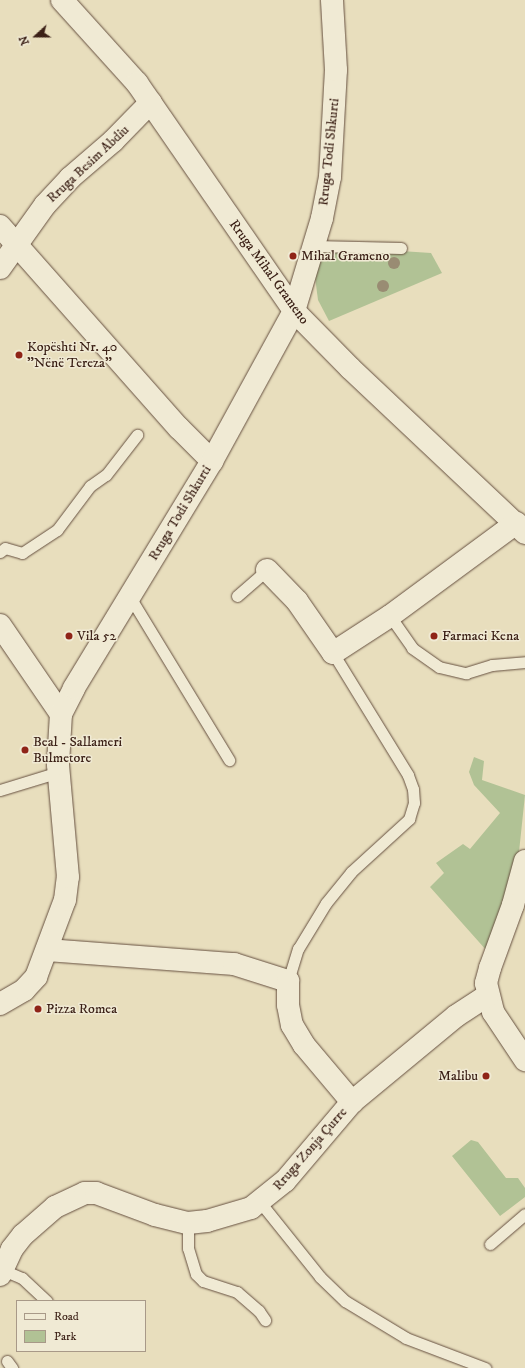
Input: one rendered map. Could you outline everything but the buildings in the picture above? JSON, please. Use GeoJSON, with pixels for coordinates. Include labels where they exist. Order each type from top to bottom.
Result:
{"type":"FeatureCollection","features":[{"type":"Feature","properties":{"kind":"street","name":"Rruga Mihal Grameno"},"geometry":{"type":"LineString","coordinates":[[62,0],[112,52],[151,102],[294,311],[350,368],[521,528]]}},
{"type":"Feature","properties":{"kind":"street","name":"Rruga Todi Shkurti"},"geometry":{"type":"LineString","coordinates":[[0,1004],[16,996],[36,977],[65,900],[68,877],[59,772],[61,714],[74,688],[212,460],[294,311],[314,246],[328,191],[335,116],[336,46],[332,0]]}},
{"type":"Feature","properties":{"kind":"street","name":"Rruga Besim Abdiu"},"geometry":{"type":"LineString","coordinates":[[0,268],[59,189],[113,142],[151,102]]}},
{"type":"Feature","properties":{"kind":"street"},"geometry":{"type":"LineString","coordinates":[[0,226],[16,246],[179,428],[212,460]]}},
{"type":"Feature","properties":{"kind":"street"},"geometry":{"type":"LineString","coordinates":[[267,570],[297,601],[333,653],[521,528]]}},
{"type":"Feature","properties":{"kind":"street"},"geometry":{"type":"LineString","coordinates":[[0,625],[61,714]]}},
{"type":"Feature","properties":{"kind":"street"},"geometry":{"type":"LineString","coordinates":[[525,861],[513,905],[488,972],[487,996],[498,1022],[525,1060]]}},
{"type":"Feature","properties":{"kind":"street"},"geometry":{"type":"LineString","coordinates":[[47,950],[234,964],[288,981],[288,1006],[292,1025],[304,1045],[352,1102]]}},
{"type":"Feature","properties":{"kind":"street","name":"Rruga Zonja Çurre"},"geometry":{"type":"LineString","coordinates":[[2,1272],[12,1249],[24,1234],[55,1207],[85,1192],[96,1193],[155,1215],[188,1223],[202,1222],[237,1213],[260,1202],[285,1180],[352,1102],[456,1016],[487,996]]}},
{"type":"Feature","properties":{"kind":"lane"},"geometry":{"type":"LineString","coordinates":[[314,246],[401,248]]}},
{"type":"Feature","properties":{"kind":"lane"},"geometry":{"type":"LineString","coordinates":[[0,552],[5,548],[22,552],[57,530],[90,486],[106,475],[137,435]]}},
{"type":"Feature","properties":{"kind":"lane"},"geometry":{"type":"LineString","coordinates":[[237,596],[267,570]]}},
{"type":"Feature","properties":{"kind":"lane"},"geometry":{"type":"LineString","coordinates":[[130,597],[229,760]]}},
{"type":"Feature","properties":{"kind":"lane"},"geometry":{"type":"LineString","coordinates":[[390,616],[412,648],[440,667],[466,673],[492,665],[525,662]]}},
{"type":"Feature","properties":{"kind":"lane"},"geometry":{"type":"LineString","coordinates":[[288,981],[298,949],[326,903],[351,872],[409,819],[414,804],[413,789],[408,775],[333,653]]}},
{"type":"Feature","properties":{"kind":"lane"},"geometry":{"type":"LineString","coordinates":[[0,790],[59,772]]}},
{"type":"Feature","properties":{"kind":"lane"},"geometry":{"type":"LineString","coordinates":[[260,1202],[320,1277],[345,1300],[406,1338],[484,1368]]}},
{"type":"Feature","properties":{"kind":"lane"},"geometry":{"type":"LineString","coordinates":[[490,1244],[525,1214]]}},
{"type":"Feature","properties":{"kind":"lane"},"geometry":{"type":"LineString","coordinates":[[188,1223],[188,1248],[196,1274],[203,1281],[237,1292],[259,1311],[265,1320]]}},
{"type":"Feature","properties":{"kind":"lane"},"geometry":{"type":"LineString","coordinates":[[2,1272],[22,1278],[46,1300]]}},
{"type":"Feature","properties":{"kind":"green space"},"geometry":{"type":"Polygon","coordinates":[[[340,247],[431,253],[442,273],[329,321],[318,300],[315,277],[319,258],[329,250],[340,247]]]}},
{"type":"Feature","properties":{"kind":"green space"},"geometry":{"type":"Polygon","coordinates":[[[474,757],[484,761],[482,780],[525,795],[519,852],[487,951],[430,887],[444,873],[436,863],[463,844],[470,849],[500,813],[474,785],[469,772],[474,757]]]}},
{"type":"Feature","properties":{"kind":"green space"},"geometry":{"type":"Polygon","coordinates":[[[471,1140],[478,1142],[506,1178],[518,1178],[525,1188],[525,1197],[500,1216],[452,1156],[471,1140]]]}},
{"type":"Feature","properties":{"kind":"place","name":"Mihal Grameno"},"geometry":{"type":"Point","coordinates":[293,256]}},
{"type":"Feature","properties":{"kind":"place","name":"Kopështi Nr. 40 \"Nënë Tereza\""},"geometry":{"type":"Point","coordinates":[19,355]}},
{"type":"Feature","properties":{"kind":"place","name":"Vila 52"},"geometry":{"type":"Point","coordinates":[69,636]}},
{"type":"Feature","properties":{"kind":"place","name":"Farmaci Kena"},"geometry":{"type":"Point","coordinates":[434,636]}},
{"type":"Feature","properties":{"kind":"place","name":"Beal - Sallameri Bulmetore"},"geometry":{"type":"Point","coordinates":[25,750]}},
{"type":"Feature","properties":{"kind":"place","name":"Pizza Romea"},"geometry":{"type":"Point","coordinates":[38,1009]}},
{"type":"Feature","properties":{"kind":"place","name":"Malibu"},"geometry":{"type":"Point","coordinates":[486,1076]}}]}
